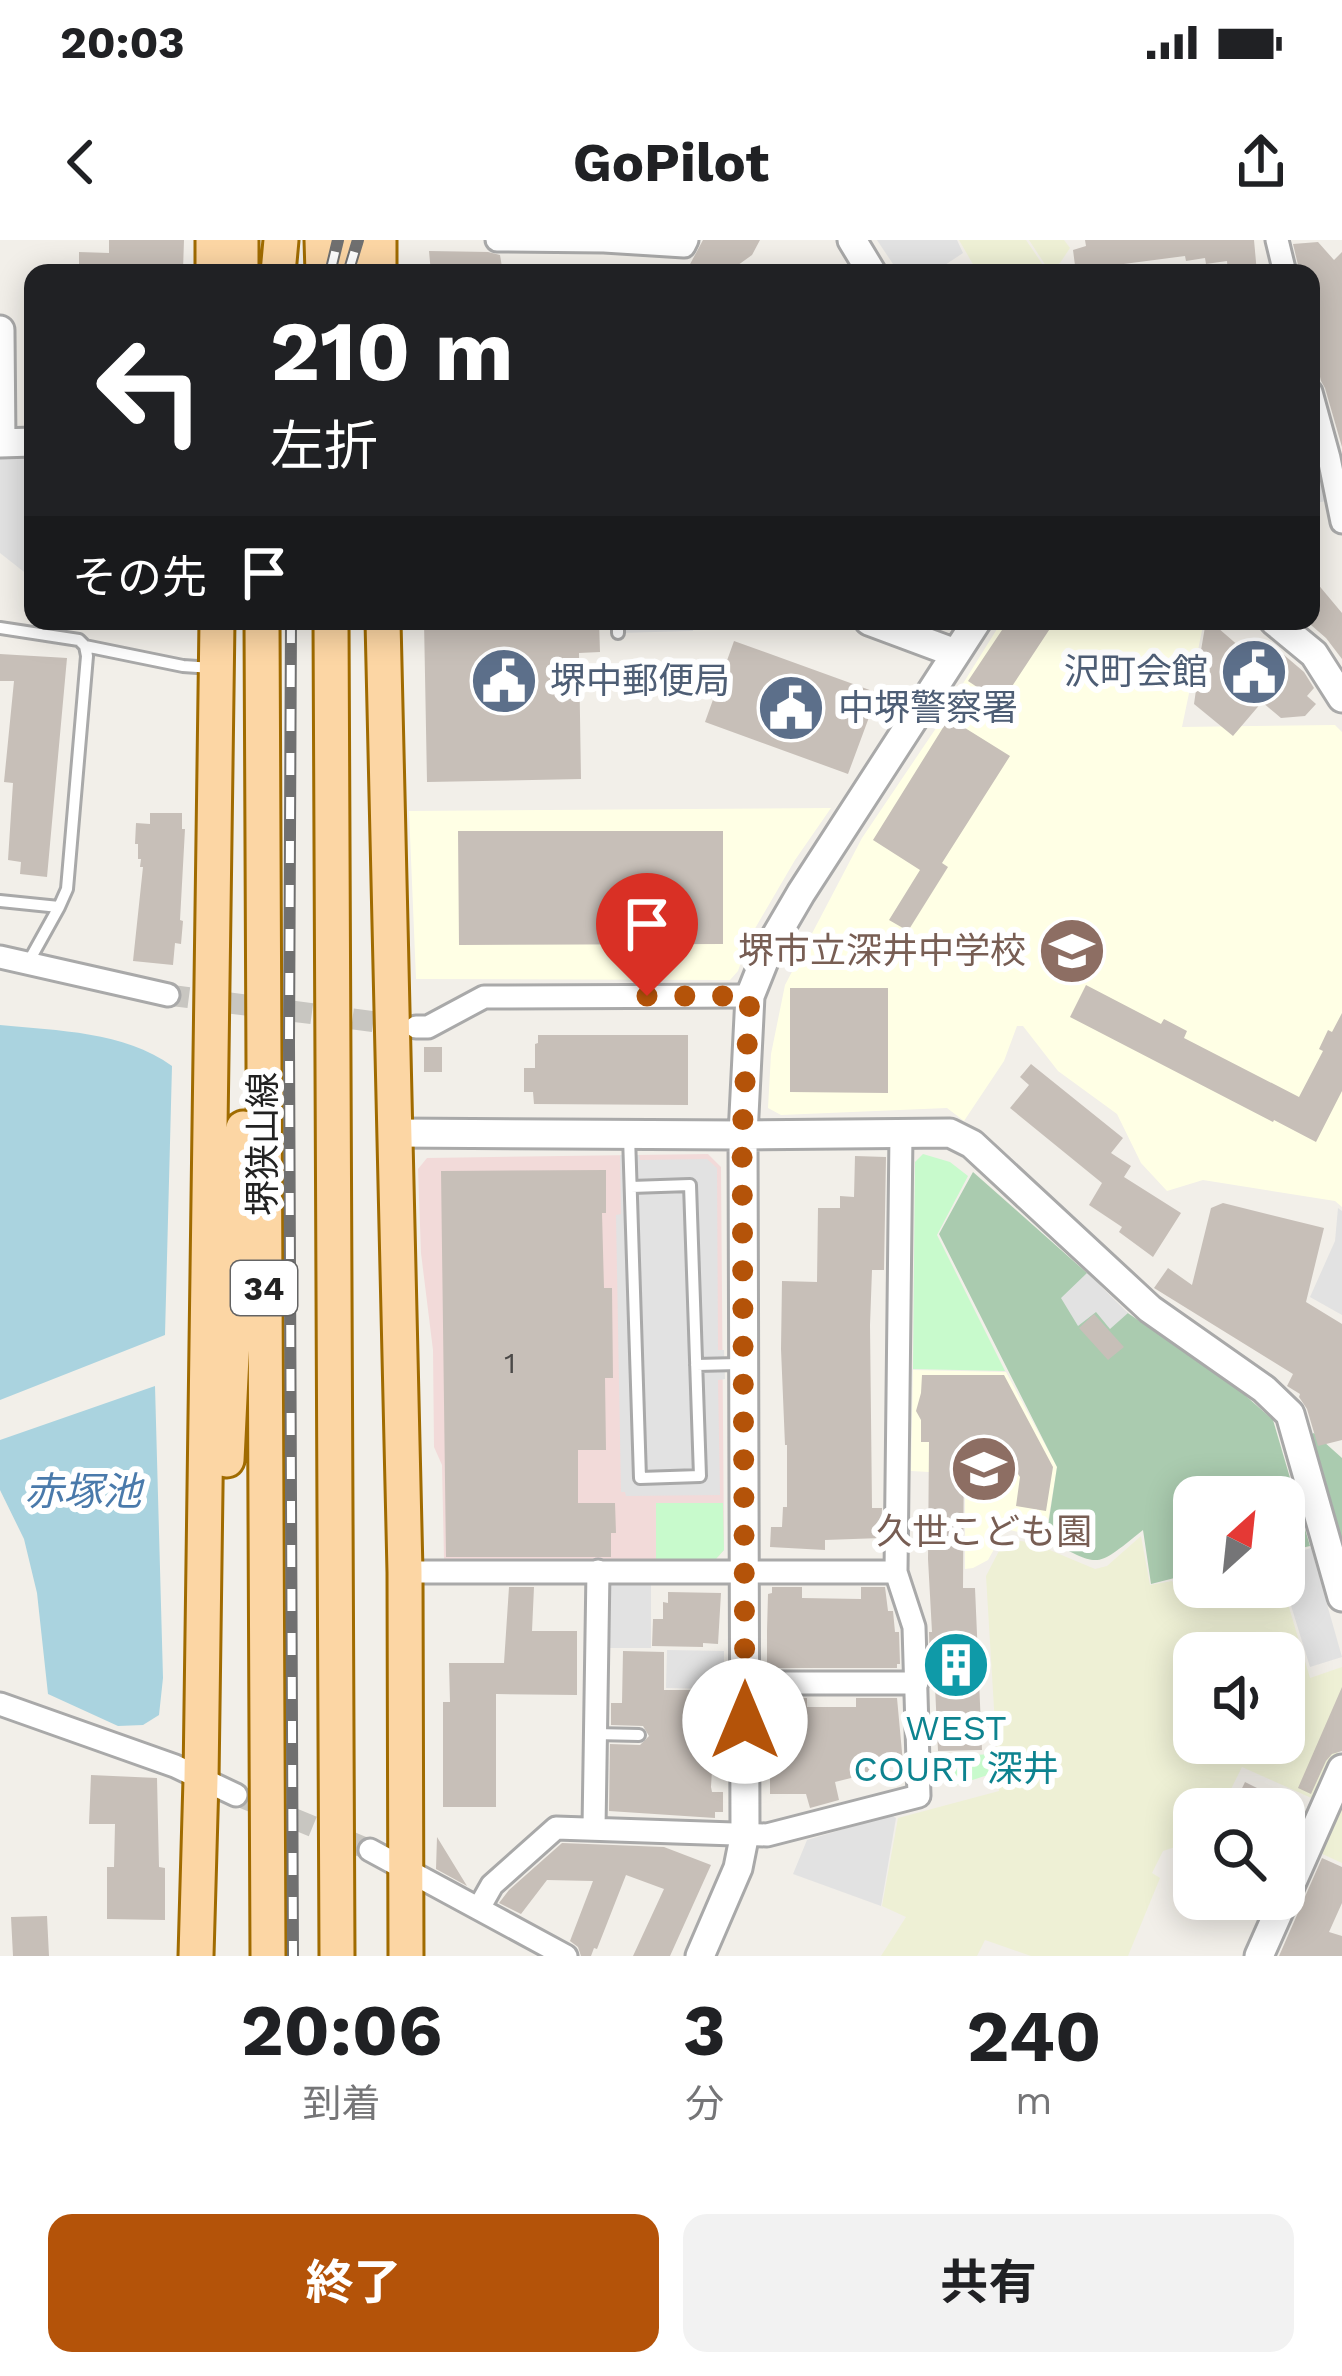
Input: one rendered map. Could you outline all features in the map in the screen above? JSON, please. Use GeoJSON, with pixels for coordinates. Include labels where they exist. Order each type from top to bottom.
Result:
{"type":"FeatureCollection","features":[{"type":"Feature","properties":{"kind":"main road"},"geometry":{"type":"LineString","coordinates":[[196,1956],[217,630]]}},
{"type":"Feature","properties":{"kind":"main road","name":"堺狭山線"},"geometry":{"type":"LineString","coordinates":[[260,630],[268,1956]]}},
{"type":"Feature","properties":{"kind":"main road","name":"堺狭山線"},"geometry":{"type":"LineString","coordinates":[[335,630],[337,1956]]}},
{"type":"Feature","properties":{"kind":"main road"},"geometry":{"type":"LineString","coordinates":[[383,630],[405,1572],[406,1956]]}},
{"type":"Feature","properties":{"kind":"main road"},"geometry":{"type":"LineString","coordinates":[[201,1779],[225,1504],[245,1082],[262,893]]}},
{"type":"Feature","properties":{"kind":"street"},"geometry":{"type":"LineString","coordinates":[[496,240],[683,246],[687,240]]}},
{"type":"Feature","properties":{"kind":"street"},"geometry":{"type":"LineString","coordinates":[[0,330],[0,442]]}},
{"type":"Feature","properties":{"kind":"street"},"geometry":{"type":"LineString","coordinates":[[1320,418],[1335,462],[1342,523]]}},
{"type":"Feature","properties":{"kind":"street"},"geometry":{"type":"LineString","coordinates":[[893,630],[955,653]]}},
{"type":"Feature","properties":{"kind":"street"},"geometry":{"type":"LineString","coordinates":[[700,1956],[738,1868],[745,1833],[742,1135],[750,996],[770,946],[801,892],[970,630]]}},
{"type":"Feature","properties":{"kind":"street"},"geometry":{"type":"LineString","coordinates":[[1285,630],[1314,654],[1342,698]]}},
{"type":"Feature","properties":{"kind":"street"},"geometry":{"type":"LineString","coordinates":[[0,957],[168,995]]}},
{"type":"Feature","properties":{"kind":"street"},"geometry":{"type":"LineString","coordinates":[[416,1028],[428,1028],[484,997],[750,996]]}},
{"type":"Feature","properties":{"kind":"street"},"geometry":{"type":"LineString","coordinates":[[479,1908],[492,1885],[556,1828],[767,1835],[920,1796],[914,1627],[896,1572],[902,1132]]}},
{"type":"Feature","properties":{"kind":"street"},"geometry":{"type":"LineString","coordinates":[[396,1133],[950,1133],[972,1144],[1150,1309],[1264,1389],[1290,1414],[1342,1597]]}},
{"type":"Feature","properties":{"kind":"street"},"geometry":{"type":"LineString","coordinates":[[594,1828],[598,1571]]}},
{"type":"Feature","properties":{"kind":"street"},"geometry":{"type":"LineString","coordinates":[[405,1572],[896,1572]]}},
{"type":"Feature","properties":{"kind":"street"},"geometry":{"type":"LineString","coordinates":[[745,1683],[917,1683]]}},
{"type":"Feature","properties":{"kind":"street"},"geometry":{"type":"LineString","coordinates":[[0,1704],[175,1766],[236,1796]]}},
{"type":"Feature","properties":{"kind":"street"},"geometry":{"type":"LineString","coordinates":[[1259,1956],[1342,1769]]}},
{"type":"Feature","properties":{"kind":"street"},"geometry":{"type":"LineString","coordinates":[[370,1850],[566,1956]]}},
{"type":"Feature","properties":{"kind":"lane"},"geometry":{"type":"LineString","coordinates":[[0,628],[218,669]]}},
{"type":"Feature","properties":{"kind":"lane"},"geometry":{"type":"LineString","coordinates":[[29,962],[67,889],[85,646]]}},
{"type":"Feature","properties":{"kind":"lane"},"geometry":{"type":"LineString","coordinates":[[0,901],[59,907]]}},
{"type":"Feature","properties":{"kind":"lane"},"geometry":{"type":"LineString","coordinates":[[629,1134],[640,1478],[700,1476],[691,1185],[631,1187]]}},
{"type":"Feature","properties":{"kind":"lane"},"geometry":{"type":"LineString","coordinates":[[696,1365],[742,1364]]}},
{"type":"Feature","properties":{"kind":"lane"},"geometry":{"type":"LineString","coordinates":[[596,1734],[639,1736]]}},
{"type":"Feature","properties":{"kind":"shaded area"},"geometry":{"type":"Polygon","coordinates":[[[877,240],[957,240],[963,253],[946,264],[893,264],[877,240]]]}},
{"type":"Feature","properties":{"kind":"shaded area"},"geometry":{"type":"Polygon","coordinates":[[[959,240],[1026,240],[1042,264],[973,264],[959,240]]]}},
{"type":"Feature","properties":{"kind":"shaded area"},"geometry":{"type":"Polygon","coordinates":[[[1029,240],[1064,240],[1070,248],[1060,263],[1045,264],[1029,240]]]}},
{"type":"Feature","properties":{"kind":"shaded area"},"geometry":{"type":"Polygon","coordinates":[[[0,453],[24,454],[24,572],[0,553],[0,453]]]}},
{"type":"Feature","properties":{"kind":"shaded area"},"geometry":{"type":"Polygon","coordinates":[[[1320,468],[1331,501],[1320,502],[1320,468]]]}},
{"type":"Feature","properties":{"kind":"shaded area"},"geometry":{"type":"Polygon","coordinates":[[[618,630],[693,630],[693,631],[618,630]]]}},
{"type":"Feature","properties":{"kind":"shaded area","name":"堺市立深井中学校"},"geometry":{"type":"Polygon","coordinates":[[[996,630],[1202,630],[1182,727],[1335,725],[1342,732],[1342,1207],[1335,1201],[1203,1180],[1167,1191],[1141,1163],[1117,1114],[1058,1071],[1023,1026],[1017,1026],[1004,1061],[964,1121],[947,1108],[781,1115],[768,1108],[771,1054],[785,985],[862,838],[955,700],[975,702],[954,698],[996,630]]]}},
{"type":"Feature","properties":{"kind":"shaded area"},"geometry":{"type":"Polygon","coordinates":[[[831,808],[795,860],[730,980],[416,979],[409,811],[831,808]]]}},
{"type":"Feature","properties":{"kind":"shaded area"},"geometry":{"type":"Polygon","coordinates":[[[708,1154],[721,1167],[724,1550],[715,1560],[444,1559],[442,1465],[434,1447],[433,1350],[421,1253],[418,1169],[427,1158],[708,1154]]]}},
{"type":"Feature","properties":{"kind":"shaded area"},"geometry":{"type":"Polygon","coordinates":[[[620,1155],[639,1155],[640,1160],[707,1159],[717,1168],[718,1350],[724,1350],[725,1379],[718,1380],[720,1495],[626,1496],[621,1492],[616,1215],[621,1214],[620,1155]]]}},
{"type":"Feature","properties":{"kind":"shaded area"},"geometry":{"type":"Polygon","coordinates":[[[973,1172],[1122,1309],[1238,1389],[1273,1420],[1289,1476],[1173,1476],[1173,1578],[1151,1584],[1143,1530],[1097,1560],[1046,1539],[1057,1467],[939,1234],[973,1172]]]}},
{"type":"Feature","properties":{"kind":"shaded area"},"geometry":{"type":"Polygon","coordinates":[[[1338,1208],[1342,1211],[1342,1315],[1310,1297],[1335,1241],[1338,1208]]]}},
{"type":"Feature","properties":{"kind":"shaded area"},"geometry":{"type":"Polygon","coordinates":[[[1087,1273],[1128,1313],[1110,1329],[1096,1312],[1078,1326],[1061,1298],[1087,1273]]]}},
{"type":"Feature","properties":{"kind":"shaded area","name":"久世こども園"},"geometry":{"type":"Polygon","coordinates":[[[913,1370],[1006,1372],[1057,1467],[1045,1539],[1010,1530],[988,1560],[965,1569],[965,1474],[911,1471],[913,1370]]]}},
{"type":"Feature","properties":{"kind":"shaded area"},"geometry":{"type":"Polygon","coordinates":[[[1314,1433],[1342,1458],[1342,1552],[1309,1435],[1314,1433]]]}},
{"type":"Feature","properties":{"kind":"shaded area"},"geometry":{"type":"Polygon","coordinates":[[[1141,1536],[1150,1585],[1172,1581],[1173,1608],[1289,1608],[1296,1632],[1173,1632],[1173,1764],[1305,1764],[1305,1661],[1310,1678],[1342,1667],[1342,1743],[1318,1801],[1305,1795],[1305,1788],[1289,1788],[1242,1767],[1232,1788],[1173,1788],[1173,1848],[1163,1851],[1152,1873],[1160,1878],[1128,1956],[1031,1956],[985,1940],[977,1956],[881,1956],[906,1917],[882,1906],[898,1818],[999,1791],[986,1576],[1000,1549],[1015,1540],[1033,1543],[1095,1569],[1107,1566],[1141,1536]]]}},
{"type":"Feature","properties":{"kind":"shaded area"},"geometry":{"type":"Polygon","coordinates":[[[1311,1548],[1342,1657],[1310,1667],[1305,1632],[1299,1632],[1292,1608],[1305,1608],[1305,1550],[1311,1548]]]}},
{"type":"Feature","properties":{"kind":"shaded area"},"geometry":{"type":"Polygon","coordinates":[[[612,1584],[651,1584],[651,1648],[604,1648],[604,1592],[612,1584]]]}},
{"type":"Feature","properties":{"kind":"shaded area"},"geometry":{"type":"Polygon","coordinates":[[[667,1650],[724,1651],[724,1689],[666,1688],[667,1650]]]}},
{"type":"Feature","properties":{"kind":"shaded area"},"geometry":{"type":"Polygon","coordinates":[[[1342,1794],[1342,1863],[1318,1852],[1342,1794]]]}},
{"type":"Feature","properties":{"kind":"shaded area"},"geometry":{"type":"Polygon","coordinates":[[[891,1815],[896,1818],[881,1906],[793,1874],[807,1840],[891,1815]]]}},
{"type":"Feature","properties":{"kind":"green space"},"geometry":{"type":"Polygon","coordinates":[[[923,1154],[950,1162],[968,1176],[937,1235],[1005,1371],[913,1369],[915,1162],[923,1154]]]}},
{"type":"Feature","properties":{"kind":"green space"},"geometry":{"type":"Polygon","coordinates":[[[656,1503],[723,1503],[724,1550],[715,1560],[656,1560],[656,1503]]]}},
{"type":"Feature","properties":{"kind":"green space"},"geometry":{"type":"Polygon","coordinates":[[[993,1754],[994,1773],[957,1785],[954,1768],[935,1771],[935,1757],[993,1754]]]}},
{"type":"Feature","properties":{"kind":"water"},"geometry":{"type":"Polygon","coordinates":[[[0,1025],[112,1039],[172,1066],[165,1335],[0,1400],[0,1025]]]}},
{"type":"Feature","properties":{"kind":"water","name":"赤塚池"},"geometry":{"type":"Polygon","coordinates":[[[155,1386],[163,1678],[159,1715],[143,1725],[118,1726],[48,1694],[37,1593],[24,1539],[0,1490],[0,1440],[155,1386]]]}},
{"type":"Feature","properties":{"kind":"building"},"geometry":{"type":"Polygon","coordinates":[[[109,240],[184,240],[183,264],[79,264],[79,252],[109,253],[109,240]]]}},
{"type":"Feature","properties":{"kind":"building"},"geometry":{"type":"Polygon","coordinates":[[[703,240],[760,240],[752,255],[740,264],[690,264],[703,240]]]}},
{"type":"Feature","properties":{"kind":"building"},"geometry":{"type":"Polygon","coordinates":[[[1085,240],[1254,240],[1256,264],[1206,264],[1205,258],[1186,261],[1185,256],[1075,264],[1073,250],[1086,246],[1085,240]]]}},
{"type":"Feature","properties":{"kind":"building"},"geometry":{"type":"Polygon","coordinates":[[[1318,242],[1334,260],[1342,252],[1342,447],[1320,377],[1320,264],[1298,264],[1293,244],[1318,242]]]}},
{"type":"Feature","properties":{"kind":"building"},"geometry":{"type":"Polygon","coordinates":[[[429,251],[488,252],[500,255],[502,264],[430,264],[429,251]]]}},
{"type":"Feature","properties":{"kind":"building"},"geometry":{"type":"Polygon","coordinates":[[[1320,587],[1342,613],[1342,659],[1317,630],[1320,587]]]}},
{"type":"Feature","properties":{"kind":"building"},"geometry":{"type":"Polygon","coordinates":[[[424,630],[599,630],[600,652],[579,653],[581,779],[427,782],[424,630]]]}},
{"type":"Feature","properties":{"kind":"building"},"geometry":{"type":"Polygon","coordinates":[[[1002,630],[1049,630],[1001,703],[968,681],[1002,630]]]}},
{"type":"Feature","properties":{"kind":"building","name":"沢町会館"},"geometry":{"type":"Polygon","coordinates":[[[1204,630],[1220,630],[1248,654],[1254,647],[1268,659],[1277,649],[1304,672],[1314,688],[1307,696],[1316,704],[1305,716],[1281,718],[1262,702],[1233,736],[1194,704],[1196,690],[1209,677],[1198,668],[1204,630]]]}},
{"type":"Feature","properties":{"kind":"building","name":"中堺警察署"},"geometry":{"type":"Polygon","coordinates":[[[734,641],[878,693],[848,774],[705,722],[734,641]]]}},
{"type":"Feature","properties":{"kind":"building"},"geometry":{"type":"Polygon","coordinates":[[[0,654],[67,658],[47,877],[20,874],[21,862],[8,860],[13,783],[4,782],[14,681],[0,681],[0,654]]]}},
{"type":"Feature","properties":{"kind":"building"},"geometry":{"type":"Polygon","coordinates":[[[949,718],[1010,756],[942,863],[948,867],[908,931],[889,920],[920,870],[873,840],[949,718]]]}},
{"type":"Feature","properties":{"kind":"building"},"geometry":{"type":"Polygon","coordinates":[[[150,813],[182,813],[185,829],[181,944],[175,943],[173,965],[133,961],[143,867],[135,844],[136,823],[150,824],[150,813]]]}},
{"type":"Feature","properties":{"kind":"building"},"geometry":{"type":"Polygon","coordinates":[[[458,831],[723,831],[723,944],[459,945],[458,831]]]}},
{"type":"Feature","properties":{"kind":"building"},"geometry":{"type":"Polygon","coordinates":[[[1086,985],[1161,1024],[1164,1019],[1187,1031],[1184,1038],[1299,1097],[1323,1051],[1319,1049],[1328,1030],[1332,1032],[1342,1013],[1342,1091],[1316,1142],[1070,1017],[1086,985]]]}},
{"type":"Feature","properties":{"kind":"building"},"geometry":{"type":"Polygon","coordinates":[[[790,988],[888,988],[888,1093],[790,1092],[790,988]]]}},
{"type":"Feature","properties":{"kind":"building"},"geometry":{"type":"Polygon","coordinates":[[[538,1035],[688,1035],[688,1105],[534,1104],[533,1092],[524,1092],[524,1068],[535,1068],[538,1035]]]}},
{"type":"Feature","properties":{"kind":"building"},"geometry":{"type":"Polygon","coordinates":[[[424,1047],[442,1047],[442,1072],[424,1072],[424,1047]]]}},
{"type":"Feature","properties":{"kind":"building"},"geometry":{"type":"Polygon","coordinates":[[[1031,1064],[1123,1138],[1111,1153],[1131,1166],[1124,1177],[1181,1213],[1153,1257],[1119,1232],[1122,1227],[1089,1205],[1102,1183],[1010,1108],[1029,1085],[1020,1077],[1031,1064]]]}},
{"type":"Feature","properties":{"kind":"building"},"geometry":{"type":"Polygon","coordinates":[[[855,1156],[886,1157],[884,1270],[872,1270],[870,1325],[872,1508],[882,1508],[881,1538],[825,1540],[825,1550],[770,1547],[771,1527],[782,1527],[783,1507],[787,1507],[782,1281],[817,1282],[818,1208],[840,1208],[840,1196],[854,1197],[855,1156]]]}},
{"type":"Feature","properties":{"kind":"building"},"geometry":{"type":"Polygon","coordinates":[[[606,1170],[604,1288],[612,1288],[613,1378],[605,1378],[606,1450],[578,1450],[578,1503],[615,1503],[611,1557],[446,1557],[441,1171],[606,1170]]]}},
{"type":"Feature","properties":{"kind":"building"},"geometry":{"type":"Polygon","coordinates":[[[1223,1203],[1324,1228],[1306,1302],[1342,1324],[1342,1440],[1318,1446],[1300,1394],[1287,1386],[1293,1374],[1154,1288],[1168,1268],[1192,1285],[1211,1208],[1223,1203]]]}},
{"type":"Feature","properties":{"kind":"building"},"geometry":{"type":"Polygon","coordinates":[[[1094,1314],[1124,1347],[1108,1360],[1079,1328],[1094,1314]]]}},
{"type":"Feature","properties":{"kind":"building"},"geometry":{"type":"Polygon","coordinates":[[[922,1375],[1004,1375],[1053,1467],[1046,1511],[1016,1506],[1020,1477],[1002,1449],[964,1441],[963,1588],[975,1588],[982,1750],[938,1751],[929,1632],[929,1442],[921,1442],[916,1411],[922,1375]]]}},
{"type":"Feature","properties":{"kind":"building"},"geometry":{"type":"Polygon","coordinates":[[[509,1587],[534,1587],[532,1631],[577,1631],[577,1695],[496,1694],[496,1807],[443,1807],[443,1702],[450,1702],[449,1663],[504,1663],[509,1587]]]}},
{"type":"Feature","properties":{"kind":"building"},"geometry":{"type":"Polygon","coordinates":[[[772,1587],[802,1587],[802,1598],[861,1599],[861,1587],[885,1587],[888,1611],[893,1611],[895,1632],[899,1632],[900,1664],[897,1668],[770,1668],[767,1631],[772,1587]]]}},
{"type":"Feature","properties":{"kind":"building"},"geometry":{"type":"Polygon","coordinates":[[[668,1592],[721,1593],[718,1644],[652,1646],[653,1619],[663,1619],[668,1592]]]}},
{"type":"Feature","properties":{"kind":"building"},"geometry":{"type":"Polygon","coordinates":[[[623,1651],[664,1652],[664,1690],[702,1690],[702,1699],[716,1699],[711,1787],[712,1792],[723,1792],[723,1812],[715,1812],[715,1818],[609,1811],[610,1744],[640,1745],[649,1736],[643,1726],[611,1725],[611,1703],[622,1703],[623,1651]]]}},
{"type":"Feature","properties":{"kind":"building"},"geometry":{"type":"Polygon","coordinates":[[[1342,1687],[1342,1751],[1326,1761],[1311,1794],[1298,1788],[1342,1687]]]}},
{"type":"Feature","properties":{"kind":"building"},"geometry":{"type":"Polygon","coordinates":[[[770,1698],[807,1698],[807,1707],[856,1707],[856,1698],[897,1698],[903,1763],[835,1782],[839,1800],[810,1808],[806,1794],[770,1794],[770,1698]]]}},
{"type":"Feature","properties":{"kind":"building"},"geometry":{"type":"Polygon","coordinates":[[[91,1775],[157,1778],[165,1920],[107,1919],[107,1867],[114,1867],[115,1824],[89,1824],[91,1775]]]}},
{"type":"Feature","properties":{"kind":"building"},"geometry":{"type":"Polygon","coordinates":[[[437,1837],[467,1886],[436,1869],[437,1837]]]}},
{"type":"Feature","properties":{"kind":"building"},"geometry":{"type":"Polygon","coordinates":[[[562,1843],[664,1847],[711,1865],[670,1956],[633,1956],[664,1889],[626,1875],[591,1956],[581,1956],[570,1941],[593,1881],[547,1880],[521,1914],[499,1903],[562,1843]]]}},
{"type":"Feature","properties":{"kind":"building"},"geometry":{"type":"Polygon","coordinates":[[[1322,1858],[1342,1867],[1342,1903],[1329,1932],[1342,1936],[1342,1956],[1279,1956],[1295,1920],[1305,1920],[1305,1897],[1322,1858]]]}},
{"type":"Feature","properties":{"kind":"building"},"geometry":{"type":"Polygon","coordinates":[[[47,1916],[49,1956],[13,1956],[11,1917],[47,1916]]]}},
{"type":"Feature","properties":{"kind":"tunnel"},"geometry":{"type":"LineString","coordinates":[[168,995],[399,1025]]}},
{"type":"Feature","properties":{"kind":"tunnel"},"geometry":{"type":"LineString","coordinates":[[236,1795],[370,1850]]}},
{"type":"Feature","properties":{"kind":"railway"},"geometry":{"type":"LineString","coordinates":[[332,264],[338,240]]}},
{"type":"Feature","properties":{"kind":"railway"},"geometry":{"type":"LineString","coordinates":[[351,264],[358,240]]}},
{"type":"Feature","properties":{"kind":"railway"},"geometry":{"type":"LineString","coordinates":[[291,630],[293,1956]]}},
{"type":"Feature","properties":{"kind":"place","name":"沢町会館"},"geometry":{"type":"Point","coordinates":[1254,672]}},
{"type":"Feature","properties":{"kind":"place","name":"堺中郵便局"},"geometry":{"type":"Point","coordinates":[504,681]}},
{"type":"Feature","properties":{"kind":"place","name":"中堺警察署"},"geometry":{"type":"Point","coordinates":[791,708]}},
{"type":"Feature","properties":{"kind":"place","name":"堺市立深井中学校"},"geometry":{"type":"Point","coordinates":[1072,951]}},
{"type":"Feature","properties":{"kind":"place","name":"久世こども園"},"geometry":{"type":"Point","coordinates":[984,1469]}},
{"type":"Feature","properties":{"kind":"place","name":"WEST COURT 深井"},"geometry":{"type":"Point","coordinates":[956,1665]}},
{"type":"Feature","properties":{"kind":"route"},"geometry":{"type":"LineString","coordinates":[[647,996],[750,996],[742,1135],[745,1721]]}}]}
